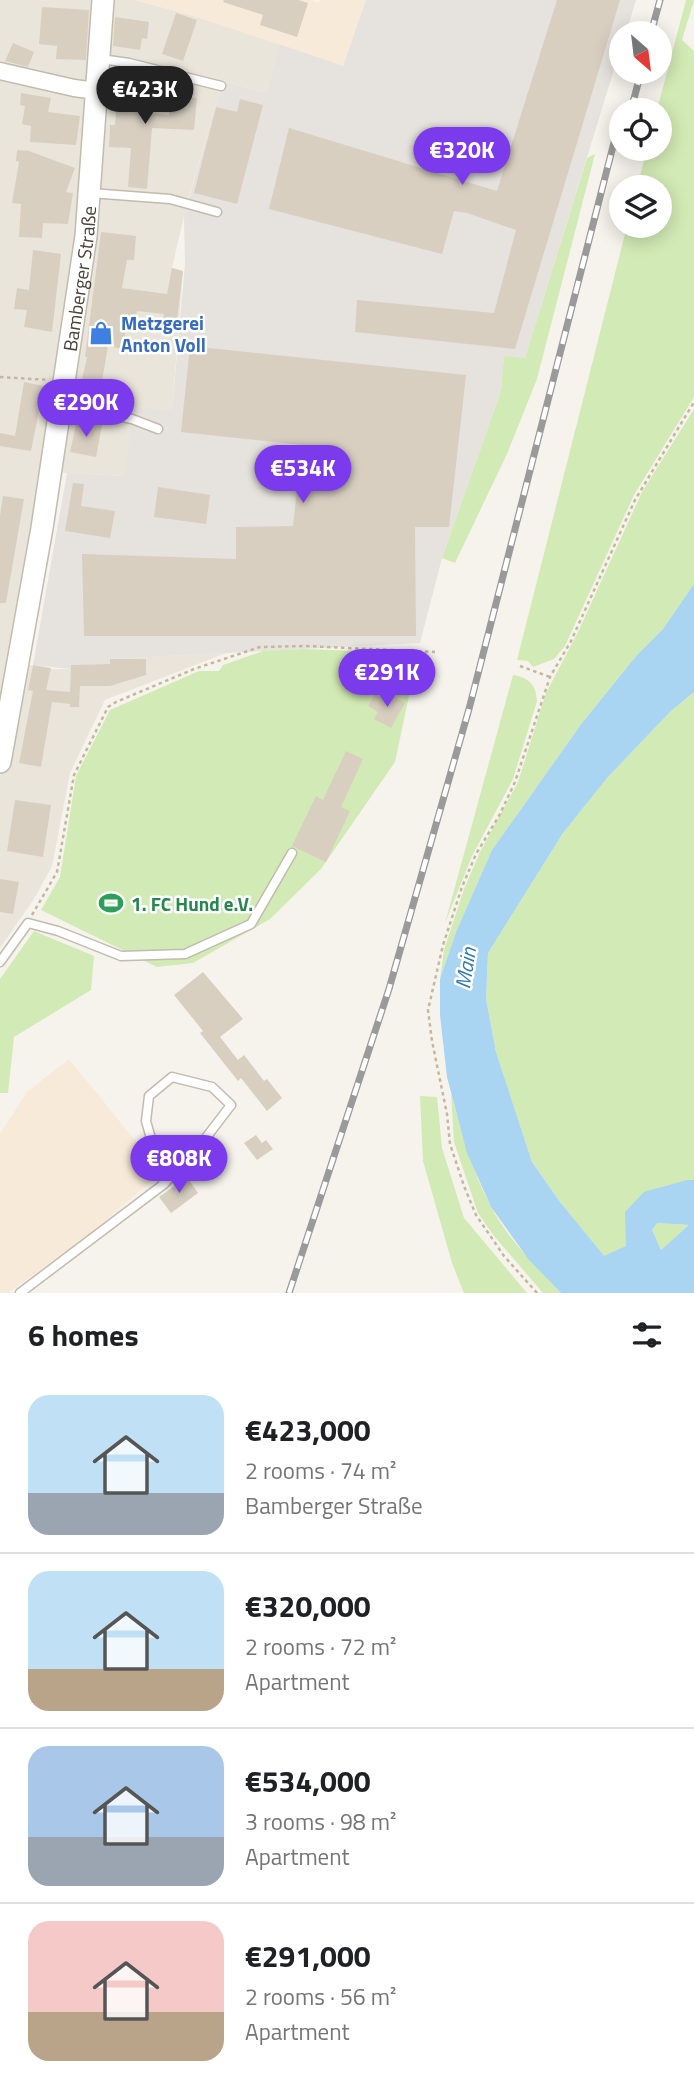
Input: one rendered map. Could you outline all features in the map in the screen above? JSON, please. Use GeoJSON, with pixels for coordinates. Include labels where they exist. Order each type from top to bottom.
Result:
{"type":"FeatureCollection","features":[{"type":"Feature","properties":{"kind":"street","name":"Bamberger Straße"},"geometry":{"type":"LineString","coordinates":[[0,762],[3,724],[66,382],[86,236],[103,0]]}},
{"type":"Feature","properties":{"kind":"street"},"geometry":{"type":"LineString","coordinates":[[0,71],[96,91]]}},
{"type":"Feature","properties":{"kind":"lane"},"geometry":{"type":"LineString","coordinates":[[98,59],[129,63],[221,86]]}},
{"type":"Feature","properties":{"kind":"lane"},"geometry":{"type":"LineString","coordinates":[[90,193],[170,199],[217,212]]}},
{"type":"Feature","properties":{"kind":"lane"},"geometry":{"type":"LineString","coordinates":[[62,404],[132,419],[158,429]]}},
{"type":"Feature","properties":{"kind":"lane"},"geometry":{"type":"LineString","coordinates":[[0,962],[27,923],[58,931],[121,956],[185,954],[251,924],[292,853]]}},
{"type":"Feature","properties":{"kind":"lane"},"geometry":{"type":"LineString","coordinates":[[20,1293],[164,1184],[205,1139],[231,1105],[212,1087],[172,1077],[149,1096],[146,1121],[164,1184]]}},
{"type":"Feature","properties":{"kind":"path"},"geometry":{"type":"LineString","coordinates":[[0,377],[66,382]]}},
{"type":"Feature","properties":{"kind":"path"},"geometry":{"type":"LineString","coordinates":[[537,1293],[504,1256],[476,1215],[464,1186],[450,1144],[428,1010],[443,945],[463,887],[476,854],[499,816],[515,782],[550,677],[571,641],[635,500],[694,402]]}},
{"type":"Feature","properties":{"kind":"path"},"geometry":{"type":"LineString","coordinates":[[27,923],[57,872],[74,775],[108,707],[194,669],[260,647],[305,646],[435,652]]}},
{"type":"Feature","properties":{"kind":"path"},"geometry":{"type":"LineString","coordinates":[[520,666],[550,677]]}},
{"type":"Feature","properties":{"kind":"shaded area"},"geometry":{"type":"Polygon","coordinates":[[[0,0],[135,0],[279,44],[266,93],[223,81],[187,203],[172,268],[183,271],[172,410],[125,476],[41,469],[6,660],[51,669],[71,669],[71,665],[110,664],[110,659],[226,653],[105,700],[70,773],[52,866],[34,899],[0,948],[0,0]]]}},
{"type":"Feature","properties":{"kind":"shaded area"},"geometry":{"type":"Polygon","coordinates":[[[135,0],[311,0],[318,3],[320,0],[366,0],[343,66],[197,17],[135,0]]]}},
{"type":"Feature","properties":{"kind":"shaded area"},"geometry":{"type":"Polygon","coordinates":[[[366,0],[636,0],[630,21],[609,21],[610,84],[525,358],[504,357],[501,391],[442,558],[420,643],[110,659],[110,664],[71,665],[71,669],[33,665],[67,473],[125,476],[133,408],[172,410],[185,264],[184,215],[223,81],[266,93],[279,44],[343,66],[366,0]]]}},
{"type":"Feature","properties":{"kind":"shaded area"},"geometry":{"type":"Polygon","coordinates":[[[69,1059],[159,1170],[149,1183],[85,1238],[8,1293],[0,1293],[0,1134],[27,1092],[69,1059]]]}},
{"type":"Feature","properties":{"kind":"green space"},"geometry":{"type":"Polygon","coordinates":[[[686,0],[694,0],[682,40],[694,51],[694,397],[634,495],[565,646],[554,659],[533,667],[528,661],[517,660],[624,238],[672,238],[672,175],[640,175],[644,161],[672,161],[672,98],[660,98],[664,84],[672,84],[672,53],[686,0]]]}},
{"type":"Feature","properties":{"kind":"green space"},"geometry":{"type":"Polygon","coordinates":[[[595,154],[537,379],[507,454],[455,563],[442,558],[501,391],[504,356],[525,358],[587,158],[595,154]]]}},
{"type":"Feature","properties":{"kind":"green space"},"geometry":{"type":"Polygon","coordinates":[[[694,409],[694,584],[663,629],[637,655],[582,723],[492,850],[456,932],[440,979],[444,950],[464,889],[480,852],[518,782],[546,693],[578,632],[642,492],[694,409]]]}},
{"type":"Feature","properties":{"kind":"green space"},"geometry":{"type":"Polygon","coordinates":[[[303,649],[418,653],[395,762],[321,869],[270,919],[193,963],[157,967],[41,910],[60,877],[76,776],[110,710],[199,671],[219,671],[223,665],[263,651],[303,649]]]}},
{"type":"Feature","properties":{"kind":"green space"},"geometry":{"type":"Polygon","coordinates":[[[513,675],[531,683],[537,701],[513,779],[472,856],[445,923],[513,675]]]}},
{"type":"Feature","properties":{"kind":"green space"},"geometry":{"type":"Polygon","coordinates":[[[694,692],[694,1180],[687,1180],[626,1246],[604,1257],[532,1162],[496,1052],[486,999],[488,953],[563,833],[607,778],[670,712],[694,692]]]}},
{"type":"Feature","properties":{"kind":"green space"},"geometry":{"type":"Polygon","coordinates":[[[34,931],[94,956],[91,990],[14,1037],[8,1093],[0,1093],[0,979],[34,931]]]}},
{"type":"Feature","properties":{"kind":"green space"},"geometry":{"type":"Polygon","coordinates":[[[451,1093],[467,1150],[490,1205],[513,1240],[561,1293],[543,1293],[478,1213],[454,1142],[451,1093]]]}},
{"type":"Feature","properties":{"kind":"green space"},"geometry":{"type":"Polygon","coordinates":[[[420,1096],[437,1097],[442,1148],[464,1218],[527,1293],[464,1293],[452,1263],[423,1161],[420,1096]]]}},
{"type":"Feature","properties":{"kind":"green space"},"geometry":{"type":"Polygon","coordinates":[[[656,1223],[690,1225],[661,1250],[652,1230],[656,1223]]]}},
{"type":"Feature","properties":{"kind":"water","name":"Main"},"geometry":{"type":"Polygon","coordinates":[[[694,584],[694,692],[670,712],[607,778],[563,833],[488,953],[486,999],[496,1052],[532,1162],[604,1256],[626,1246],[625,1212],[644,1192],[694,1180],[694,1293],[561,1293],[529,1260],[491,1207],[467,1153],[447,1077],[440,1015],[440,979],[456,932],[492,850],[582,723],[637,655],[663,629],[694,584]],[[657,1223],[652,1230],[661,1250],[689,1225],[657,1223]]]}},
{"type":"Feature","properties":{"kind":"building"},"geometry":{"type":"Polygon","coordinates":[[[298,0],[308,3],[297,37],[260,25],[263,15],[223,2],[298,0]]]}},
{"type":"Feature","properties":{"kind":"building"},"geometry":{"type":"Polygon","coordinates":[[[557,0],[620,0],[614,21],[609,21],[609,37],[515,349],[355,332],[357,300],[494,313],[516,230],[454,211],[442,254],[269,209],[289,128],[497,191],[557,0]]]}},
{"type":"Feature","properties":{"kind":"building"},"geometry":{"type":"Polygon","coordinates":[[[42,7],[89,10],[86,60],[56,59],[57,46],[39,44],[42,7]]]}},
{"type":"Feature","properties":{"kind":"building"},"geometry":{"type":"Polygon","coordinates":[[[176,13],[197,20],[183,61],[162,54],[176,13]]]}},
{"type":"Feature","properties":{"kind":"building"},"geometry":{"type":"Polygon","coordinates":[[[115,17],[149,22],[147,39],[142,38],[140,50],[113,46],[115,17]]]}},
{"type":"Feature","properties":{"kind":"building"},"geometry":{"type":"Polygon","coordinates":[[[13,43],[34,52],[28,67],[5,61],[13,43]]]}},
{"type":"Feature","properties":{"kind":"building"},"geometry":{"type":"Polygon","coordinates":[[[119,74],[141,76],[137,106],[144,107],[143,112],[169,115],[171,96],[197,98],[194,130],[152,128],[147,189],[128,187],[131,148],[109,147],[110,125],[115,125],[119,74]]]}},
{"type":"Feature","properties":{"kind":"building"},"geometry":{"type":"Polygon","coordinates":[[[21,93],[51,98],[48,112],[80,116],[76,145],[30,142],[31,126],[22,124],[25,106],[20,105],[21,93]]]}},
{"type":"Feature","properties":{"kind":"building"},"geometry":{"type":"Polygon","coordinates":[[[240,99],[263,105],[237,204],[194,193],[216,107],[237,112],[240,99]]]}},
{"type":"Feature","properties":{"kind":"building"},"geometry":{"type":"Polygon","coordinates":[[[17,150],[29,151],[75,168],[66,192],[73,193],[68,224],[43,223],[42,238],[19,237],[21,204],[12,203],[19,162],[16,161],[17,150]]]}},
{"type":"Feature","properties":{"kind":"building"},"geometry":{"type":"Polygon","coordinates":[[[101,232],[136,236],[134,260],[127,260],[122,288],[167,294],[172,268],[183,271],[176,328],[162,326],[164,314],[137,311],[136,319],[128,318],[123,349],[108,346],[100,393],[80,389],[87,357],[101,232]]]}},
{"type":"Feature","properties":{"kind":"building"},"geometry":{"type":"Polygon","coordinates":[[[33,250],[61,254],[52,332],[24,327],[27,310],[14,309],[17,288],[29,290],[33,250]]]}},
{"type":"Feature","properties":{"kind":"building"},"geometry":{"type":"Polygon","coordinates":[[[190,346],[466,375],[449,527],[415,527],[416,636],[84,636],[82,554],[236,559],[236,527],[293,526],[302,445],[181,432],[190,346]]]}},
{"type":"Feature","properties":{"kind":"building"},"geometry":{"type":"Polygon","coordinates":[[[24,382],[44,386],[31,451],[0,446],[0,433],[15,436],[24,382]]]}},
{"type":"Feature","properties":{"kind":"building"},"geometry":{"type":"Polygon","coordinates":[[[77,420],[102,425],[96,457],[70,452],[77,420]]]}},
{"type":"Feature","properties":{"kind":"building"},"geometry":{"type":"Polygon","coordinates":[[[73,483],[84,484],[81,506],[115,511],[110,538],[65,531],[73,483]]]}},
{"type":"Feature","properties":{"kind":"building"},"geometry":{"type":"Polygon","coordinates":[[[158,487],[210,495],[206,524],[154,517],[158,487]]]}},
{"type":"Feature","properties":{"kind":"building"},"geometry":{"type":"Polygon","coordinates":[[[3,496],[24,499],[6,603],[0,603],[0,516],[3,496]]]}},
{"type":"Feature","properties":{"kind":"building"},"geometry":{"type":"Polygon","coordinates":[[[110,659],[146,659],[146,675],[110,686],[80,686],[79,707],[52,702],[41,767],[19,763],[33,691],[28,690],[33,665],[51,668],[46,690],[70,692],[71,665],[110,664],[110,659]]]}},
{"type":"Feature","properties":{"kind":"building"},"geometry":{"type":"Polygon","coordinates":[[[385,692],[405,703],[391,728],[374,719],[378,712],[368,706],[375,694],[382,698],[385,692]]]}},
{"type":"Feature","properties":{"kind":"building"},"geometry":{"type":"Polygon","coordinates":[[[346,751],[363,759],[341,807],[350,811],[326,862],[292,846],[316,796],[323,800],[346,751]]]}},
{"type":"Feature","properties":{"kind":"building"},"geometry":{"type":"Polygon","coordinates":[[[15,800],[51,805],[43,857],[7,851],[15,800]]]}},
{"type":"Feature","properties":{"kind":"building"},"geometry":{"type":"Polygon","coordinates":[[[0,879],[19,882],[13,914],[0,912],[0,879]]]}},
{"type":"Feature","properties":{"kind":"building"},"geometry":{"type":"Polygon","coordinates":[[[203,972],[243,1019],[220,1037],[238,1060],[244,1055],[264,1081],[267,1079],[282,1098],[267,1111],[241,1078],[238,1081],[174,995],[203,972]]]}},
{"type":"Feature","properties":{"kind":"building"},"geometry":{"type":"Polygon","coordinates":[[[256,1135],[262,1143],[266,1140],[273,1149],[257,1160],[244,1143],[256,1135]]]}},
{"type":"Feature","properties":{"kind":"building"},"geometry":{"type":"Polygon","coordinates":[[[187,1177],[198,1193],[171,1213],[159,1197],[187,1177]]]}},
{"type":"Feature","properties":{"kind":"railway"},"geometry":{"type":"LineString","coordinates":[[654,21],[660,0]]}},
{"type":"Feature","properties":{"kind":"railway"},"geometry":{"type":"LineString","coordinates":[[634,98],[638,84]]}},
{"type":"Feature","properties":{"kind":"railway"},"geometry":{"type":"LineString","coordinates":[[289,1293],[389,989],[469,709],[609,161]]}},
{"type":"Feature","properties":{"kind":"place","name":"Metzgerei Anton Voll"},"geometry":{"type":"Point","coordinates":[101,333]}},
{"type":"Feature","properties":{"kind":"place","name":"1. FC Hund e.V."},"geometry":{"type":"Point","coordinates":[111,903]}}]}
